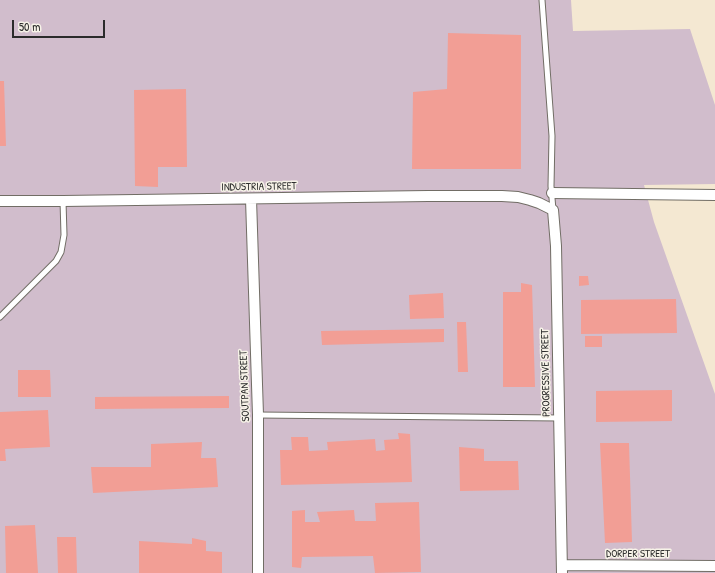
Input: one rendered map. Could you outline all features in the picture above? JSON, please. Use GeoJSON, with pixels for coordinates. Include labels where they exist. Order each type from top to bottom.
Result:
{"type":"FeatureCollection","features":[{"type":"Feature","properties":{"kind":"street"},"geometry":{"type":"LineString","coordinates":[[552,193],[715,195]]}},
{"type":"Feature","properties":{"kind":"street","name":"INDUSTRIA STREET"},"geometry":{"type":"LineString","coordinates":[[0,201],[428,196],[518,197],[539,203],[553,210]]}},
{"type":"Feature","properties":{"kind":"street","name":"SOUTPAN STREET"},"geometry":{"type":"LineString","coordinates":[[251,199],[258,415],[258,573]]}},
{"type":"Feature","properties":{"kind":"street","name":"PROGRESSIVE STREET"},"geometry":{"type":"LineString","coordinates":[[553,210],[556,246],[562,569]]}},
{"type":"Feature","properties":{"kind":"street","name":"DORPER STREET"},"geometry":{"type":"LineString","coordinates":[[562,569],[715,566]]}},
{"type":"Feature","properties":{"kind":"lane"},"geometry":{"type":"LineString","coordinates":[[542,0],[552,136],[553,210]]}},
{"type":"Feature","properties":{"kind":"lane"},"geometry":{"type":"LineString","coordinates":[[0,317],[56,261],[61,252],[64,235],[63,201]]}},
{"type":"Feature","properties":{"kind":"lane"},"geometry":{"type":"LineString","coordinates":[[258,415],[559,418]]}},
{"type":"Feature","properties":{"kind":"shaded area"},"geometry":{"type":"Polygon","coordinates":[[[0,0],[571,0],[573,31],[690,29],[715,105],[715,184],[644,185],[654,222],[715,394],[715,573],[0,573],[0,0]]]}},
{"type":"Feature","properties":{"kind":"building"},"geometry":{"type":"Polygon","coordinates":[[[448,33],[521,35],[521,169],[412,169],[413,92],[447,89],[448,33]]]}},
{"type":"Feature","properties":{"kind":"building"},"geometry":{"type":"Polygon","coordinates":[[[0,81],[4,81],[6,146],[0,146],[0,81]]]}},
{"type":"Feature","properties":{"kind":"building"},"geometry":{"type":"Polygon","coordinates":[[[186,89],[187,167],[158,167],[158,187],[135,186],[134,90],[186,89]]]}},
{"type":"Feature","properties":{"kind":"building"},"geometry":{"type":"Polygon","coordinates":[[[579,276],[588,276],[589,285],[579,286],[579,276]]]}},
{"type":"Feature","properties":{"kind":"building"},"geometry":{"type":"Polygon","coordinates":[[[521,283],[532,285],[535,387],[503,387],[503,292],[521,292],[521,283]]]}},
{"type":"Feature","properties":{"kind":"building"},"geometry":{"type":"Polygon","coordinates":[[[443,293],[444,318],[410,319],[409,295],[443,293]]]}},
{"type":"Feature","properties":{"kind":"building"},"geometry":{"type":"Polygon","coordinates":[[[676,299],[677,333],[581,334],[581,300],[676,299]]]}},
{"type":"Feature","properties":{"kind":"building"},"geometry":{"type":"Polygon","coordinates":[[[457,322],[466,322],[468,372],[458,372],[457,322]]]}},
{"type":"Feature","properties":{"kind":"building"},"geometry":{"type":"Polygon","coordinates":[[[444,329],[444,342],[322,345],[321,331],[444,329]]]}},
{"type":"Feature","properties":{"kind":"building"},"geometry":{"type":"Polygon","coordinates":[[[585,336],[602,336],[602,347],[585,347],[585,336]]]}},
{"type":"Feature","properties":{"kind":"building"},"geometry":{"type":"Polygon","coordinates":[[[18,370],[50,370],[51,397],[18,397],[18,370]]]}},
{"type":"Feature","properties":{"kind":"building"},"geometry":{"type":"Polygon","coordinates":[[[672,390],[672,421],[596,422],[596,391],[672,390]]]}},
{"type":"Feature","properties":{"kind":"building"},"geometry":{"type":"Polygon","coordinates":[[[229,396],[229,408],[95,409],[95,397],[229,396]]]}},
{"type":"Feature","properties":{"kind":"building"},"geometry":{"type":"Polygon","coordinates":[[[48,410],[50,447],[5,449],[6,461],[0,461],[0,412],[48,410]]]}},
{"type":"Feature","properties":{"kind":"building"},"geometry":{"type":"Polygon","coordinates":[[[398,433],[410,434],[412,482],[281,485],[280,450],[292,450],[291,437],[308,437],[309,451],[328,450],[327,442],[375,439],[376,451],[385,450],[384,440],[399,439],[398,433]]]}},
{"type":"Feature","properties":{"kind":"building"},"geometry":{"type":"Polygon","coordinates":[[[202,442],[201,458],[216,458],[218,487],[93,493],[91,467],[151,467],[151,444],[202,442]]]}},
{"type":"Feature","properties":{"kind":"building"},"geometry":{"type":"Polygon","coordinates":[[[600,443],[629,443],[632,542],[605,543],[600,443]]]}},
{"type":"Feature","properties":{"kind":"building"},"geometry":{"type":"Polygon","coordinates":[[[459,447],[484,449],[484,461],[518,461],[519,490],[460,491],[459,447]]]}},
{"type":"Feature","properties":{"kind":"building"},"geometry":{"type":"Polygon","coordinates":[[[419,502],[421,572],[375,573],[373,556],[302,557],[301,568],[292,567],[292,511],[305,510],[305,522],[320,522],[317,512],[354,510],[355,521],[376,521],[375,503],[419,502]]]}},
{"type":"Feature","properties":{"kind":"building"},"geometry":{"type":"Polygon","coordinates":[[[35,525],[38,573],[6,573],[5,526],[35,525]]]}},
{"type":"Feature","properties":{"kind":"building"},"geometry":{"type":"Polygon","coordinates":[[[57,537],[76,537],[77,573],[58,573],[57,537]]]}},
{"type":"Feature","properties":{"kind":"building"},"geometry":{"type":"Polygon","coordinates":[[[192,538],[206,541],[206,551],[222,552],[222,573],[139,573],[139,541],[192,544],[192,538]]]}}]}
